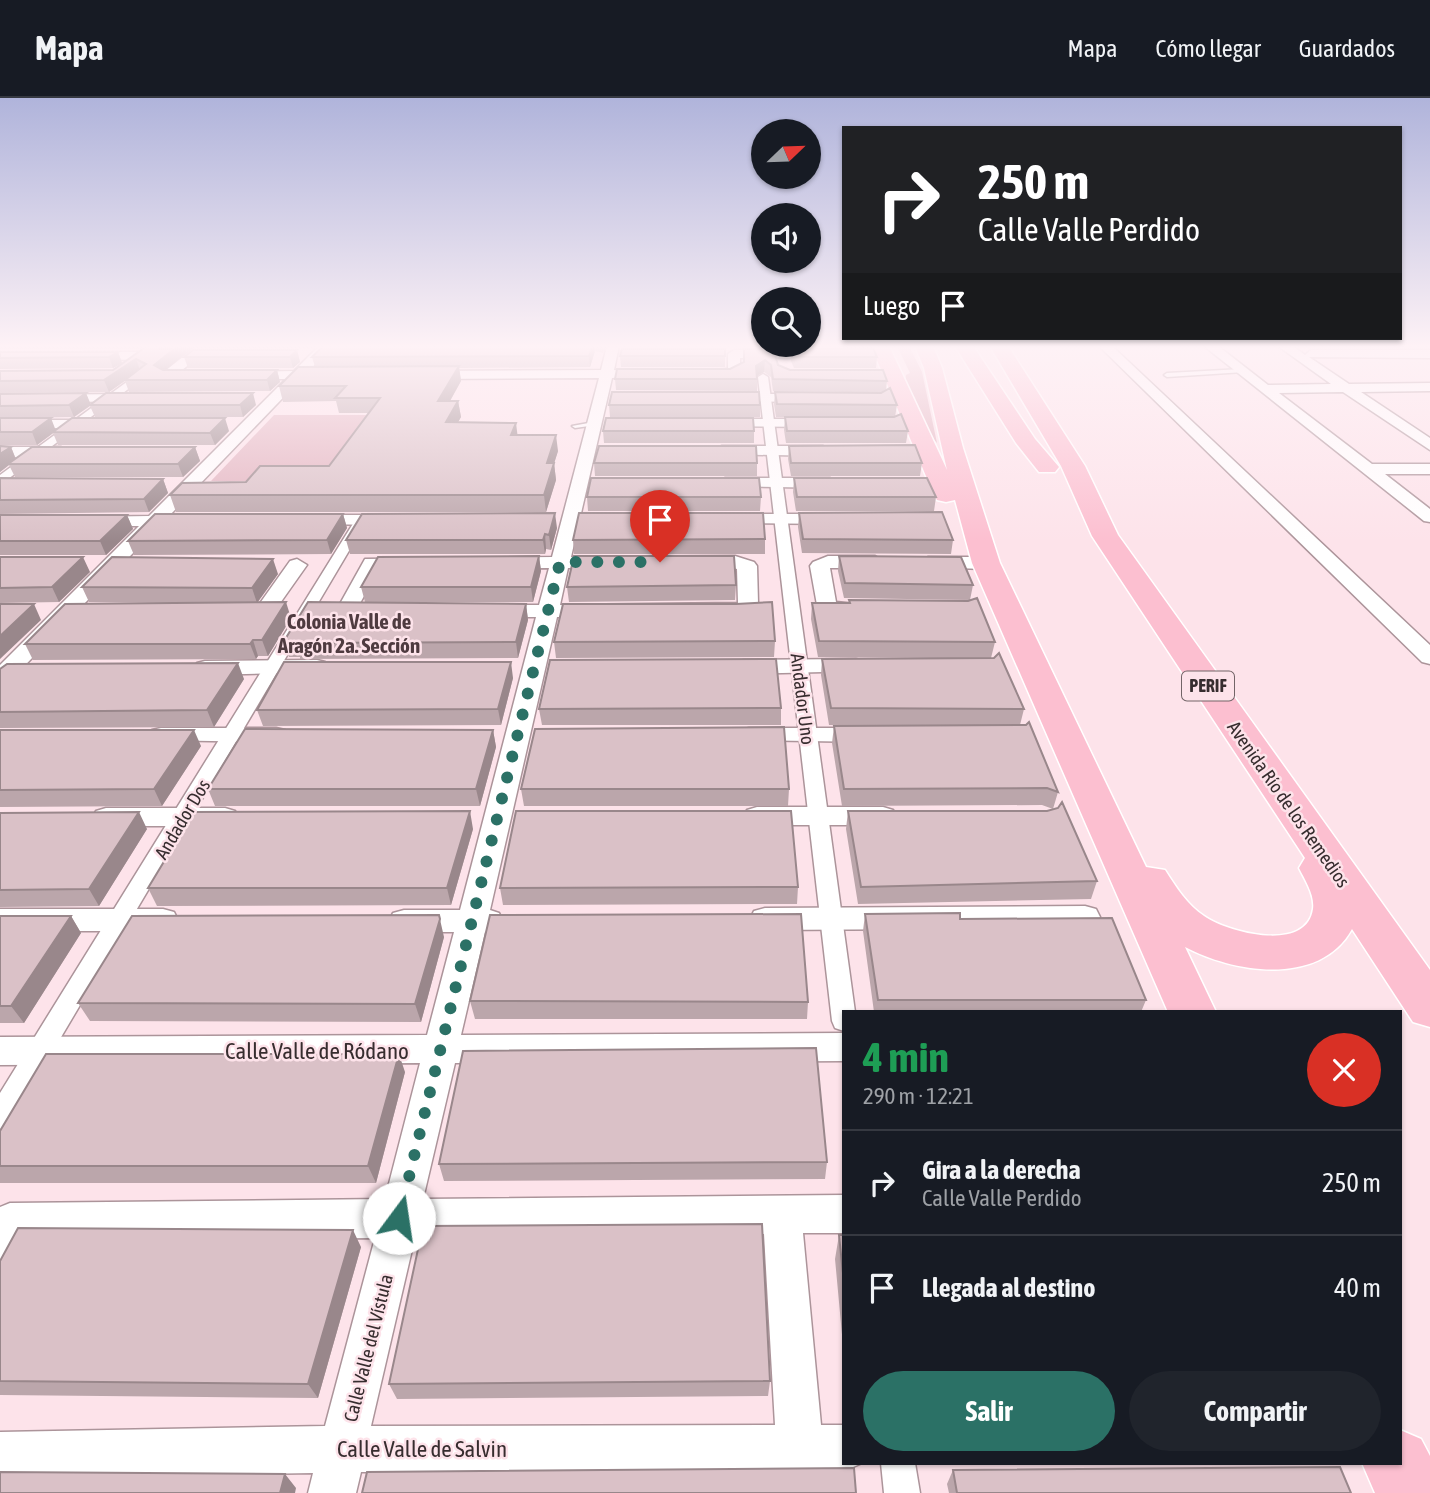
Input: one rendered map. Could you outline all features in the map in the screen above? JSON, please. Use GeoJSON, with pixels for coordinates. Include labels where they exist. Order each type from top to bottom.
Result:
{"type":"FeatureCollection","features":[{"type":"Feature","properties":{"kind":"highway"},"geometry":{"type":"LineString","coordinates":[[905,411],[957,519],[986,563],[1096,797],[1191,1010]]}},
{"type":"Feature","properties":{"kind":"highway"},"geometry":{"type":"LineString","coordinates":[[942,411],[986,563]]}},
{"type":"Feature","properties":{"kind":"highway"},"geometry":{"type":"LineString","coordinates":[[1006,411],[1027,443],[1105,536]]}},
{"type":"Feature","properties":{"kind":"highway","name":"Avenida Río de los Remedios"},"geometry":{"type":"LineString","coordinates":[[1039,411],[1073,466],[1105,536],[1430,1008]]}},
{"type":"Feature","properties":{"kind":"highway"},"geometry":{"type":"LineString","coordinates":[[1096,797],[1174,916],[1208,940],[1235,950],[1265,953],[1292,952],[1324,937],[1331,925],[1335,907],[1331,891],[1291,807]]}},
{"type":"Feature","properties":{"kind":"highway"},"geometry":{"type":"LineString","coordinates":[[1398,1465],[1410,1493]]}},
{"type":"Feature","properties":{"kind":"street"},"geometry":{"type":"LineString","coordinates":[[0,483],[95,411]]}},
{"type":"Feature","properties":{"kind":"street"},"geometry":{"type":"LineString","coordinates":[[3,673],[222,453],[250,424],[256,411]]}},
{"type":"Feature","properties":{"kind":"street","name":"Calle Valle del Vístula"},"geometry":{"type":"LineString","coordinates":[[332,1493],[569,520],[586,484],[601,411]]}},
{"type":"Feature","properties":{"kind":"street","name":"Andador Uno"},"geometry":{"type":"LineString","coordinates":[[768,411],[843,1010]]}},
{"type":"Feature","properties":{"kind":"street"},"geometry":{"type":"LineString","coordinates":[[1173,411],[1430,657]]}},
{"type":"Feature","properties":{"kind":"street"},"geometry":{"type":"LineString","coordinates":[[1293,411],[1430,517]]}},
{"type":"Feature","properties":{"kind":"street"},"geometry":{"type":"LineString","coordinates":[[1380,411],[1430,445]]}},
{"type":"Feature","properties":{"kind":"street"},"geometry":{"type":"LineString","coordinates":[[1401,411],[1428,428]]}},
{"type":"Feature","properties":{"kind":"street"},"geometry":{"type":"LineString","coordinates":[[702,423],[838,423]]}},
{"type":"Feature","properties":{"kind":"street"},"geometry":{"type":"LineString","coordinates":[[0,424],[119,424]]}},
{"type":"Feature","properties":{"kind":"street"},"geometry":{"type":"LineString","coordinates":[[226,424],[250,424]]}},
{"type":"Feature","properties":{"kind":"street"},"geometry":{"type":"LineString","coordinates":[[706,451],[838,451]]}},
{"type":"Feature","properties":{"kind":"street"},"geometry":{"type":"LineString","coordinates":[[0,452],[80,452]]}},
{"type":"Feature","properties":{"kind":"street"},"geometry":{"type":"LineString","coordinates":[[202,453],[222,453]]}},
{"type":"Feature","properties":{"kind":"street"},"geometry":{"type":"LineString","coordinates":[[1368,470],[1430,469]]}},
{"type":"Feature","properties":{"kind":"street"},"geometry":{"type":"LineString","coordinates":[[0,483],[27,485]]}},
{"type":"Feature","properties":{"kind":"street"},"geometry":{"type":"LineString","coordinates":[[711,483],[846,483]]}},
{"type":"Feature","properties":{"kind":"street"},"geometry":{"type":"LineString","coordinates":[[163,485],[190,485]]}},
{"type":"Feature","properties":{"kind":"street"},"geometry":{"type":"LineString","coordinates":[[715,519],[850,519]]}},
{"type":"Feature","properties":{"kind":"street"},"geometry":{"type":"LineString","coordinates":[[69,521],[196,520]]}},
{"type":"Feature","properties":{"kind":"street"},"geometry":{"type":"LineString","coordinates":[[293,520],[418,520]]}},
{"type":"Feature","properties":{"kind":"street","name":"Andador Dos"},"geometry":{"type":"LineString","coordinates":[[0,1117],[361,520]]}},
{"type":"Feature","properties":{"kind":"street"},"geometry":{"type":"LineString","coordinates":[[560,562],[743,563],[747,566],[748,603],[746,608],[736,611],[346,611],[372,563],[560,562]]}},
{"type":"Feature","properties":{"kind":"street"},"geometry":{"type":"LineString","coordinates":[[88,563],[139,563]]}},
{"type":"Feature","properties":{"kind":"street"},"geometry":{"type":"LineString","coordinates":[[882,609],[831,607],[825,603],[820,566],[822,563],[986,563]]}},
{"type":"Feature","properties":{"kind":"street"},"geometry":{"type":"LineString","coordinates":[[225,612],[264,612],[297,565],[271,564]]}},
{"type":"Feature","properties":{"kind":"street"},"geometry":{"type":"LineString","coordinates":[[39,611],[92,611]]}},
{"type":"Feature","properties":{"kind":"street"},"geometry":{"type":"LineString","coordinates":[[716,667],[878,666]]}},
{"type":"Feature","properties":{"kind":"street"},"geometry":{"type":"LineString","coordinates":[[181,668],[343,667]]}},
{"type":"Feature","properties":{"kind":"street"},"geometry":{"type":"LineString","coordinates":[[3,673],[34,670]]}},
{"type":"Feature","properties":{"kind":"street"},"geometry":{"type":"LineString","coordinates":[[137,736],[301,735]]}},
{"type":"Feature","properties":{"kind":"street"},"geometry":{"type":"LineString","coordinates":[[725,735],[890,735]]}},
{"type":"Feature","properties":{"kind":"street"},"geometry":{"type":"LineString","coordinates":[[734,816],[910,816]]}},
{"type":"Feature","properties":{"kind":"street"},"geometry":{"type":"LineString","coordinates":[[78,818],[251,817]]}},
{"type":"Feature","properties":{"kind":"street"},"geometry":{"type":"LineString","coordinates":[[734,919],[1085,917]]}},
{"type":"Feature","properties":{"kind":"street"},"geometry":{"type":"LineString","coordinates":[[0,920],[188,920]]}},
{"type":"Feature","properties":{"kind":"street"},"geometry":{"type":"LineString","coordinates":[[378,920],[514,920]]}},
{"type":"Feature","properties":{"kind":"street","name":"Calle Valle de Ródano"},"geometry":{"type":"LineString","coordinates":[[0,1051],[842,1047]]}},
{"type":"Feature","properties":{"kind":"street"},"geometry":{"type":"LineString","coordinates":[[782,1214],[822,1448]]}},
{"type":"Feature","properties":{"kind":"street"},"geometry":{"type":"LineString","coordinates":[[3,1228],[399,1218],[842,1214]]}},
{"type":"Feature","properties":{"kind":"street","name":"Calle Valle de Salvin"},"geometry":{"type":"LineString","coordinates":[[0,1455],[343,1449],[822,1448]]}},
{"type":"Feature","properties":{"kind":"street"},"geometry":{"type":"LineString","coordinates":[[898,1465],[902,1493]]}},
{"type":"Feature","properties":{"kind":"shaded area"},"geometry":{"type":"Polygon","coordinates":[[[915,411],[930,411],[937,443],[915,411]]]}},
{"type":"Feature","properties":{"kind":"shaded area"},"geometry":{"type":"Polygon","coordinates":[[[274,415],[382,415],[334,481],[211,481],[274,415]]]}},
{"type":"Feature","properties":{"kind":"building"},"geometry":{"type":"Polygon","coordinates":[[[370,411],[452,411],[446,422],[516,423],[511,435],[556,435],[547,463],[554,463],[544,495],[170,495],[182,483],[246,482],[260,466],[329,466],[370,411]]]}},
{"type":"Feature","properties":{"kind":"building"},"geometry":{"type":"Polygon","coordinates":[[[901,414],[908,431],[787,431],[785,417],[894,417],[901,414]]]}},
{"type":"Feature","properties":{"kind":"building"},"geometry":{"type":"Polygon","coordinates":[[[0,418],[51,418],[32,432],[0,432],[0,418]]]}},
{"type":"Feature","properties":{"kind":"building"},"geometry":{"type":"Polygon","coordinates":[[[72,418],[225,418],[210,433],[53,432],[72,418]]]}},
{"type":"Feature","properties":{"kind":"building"},"geometry":{"type":"Polygon","coordinates":[[[606,418],[753,418],[754,431],[603,431],[606,418]]]}},
{"type":"Feature","properties":{"kind":"building"},"geometry":{"type":"Polygon","coordinates":[[[915,445],[922,463],[791,463],[789,446],[915,445]]]}},
{"type":"Feature","properties":{"kind":"building"},"geometry":{"type":"Polygon","coordinates":[[[0,446],[11,447],[0,454],[0,446]]]}},
{"type":"Feature","properties":{"kind":"building"},"geometry":{"type":"Polygon","coordinates":[[[599,446],[756,446],[757,463],[594,463],[599,446]]]}},
{"type":"Feature","properties":{"kind":"building"},"geometry":{"type":"Polygon","coordinates":[[[32,447],[195,447],[178,464],[8,464],[32,447]]]}},
{"type":"Feature","properties":{"kind":"building"},"geometry":{"type":"Polygon","coordinates":[[[0,478],[163,479],[144,499],[0,500],[0,478]]]}},
{"type":"Feature","properties":{"kind":"building"},"geometry":{"type":"Polygon","coordinates":[[[591,478],[759,478],[761,497],[587,497],[591,478]]]}},
{"type":"Feature","properties":{"kind":"building"},"geometry":{"type":"Polygon","coordinates":[[[794,478],[927,478],[936,497],[797,497],[794,478]]]}},
{"type":"Feature","properties":{"kind":"building"},"geometry":{"type":"Polygon","coordinates":[[[942,512],[953,540],[803,539],[799,513],[942,512]]]}},
{"type":"Feature","properties":{"kind":"building"},"geometry":{"type":"Polygon","coordinates":[[[555,513],[549,535],[545,534],[543,540],[346,540],[362,514],[555,513]]]}},
{"type":"Feature","properties":{"kind":"building"},"geometry":{"type":"Polygon","coordinates":[[[579,513],[763,513],[765,539],[573,540],[579,513]]]}},
{"type":"Feature","properties":{"kind":"building"},"geometry":{"type":"Polygon","coordinates":[[[155,514],[343,514],[327,540],[128,541],[155,514]]]}},
{"type":"Feature","properties":{"kind":"building"},"geometry":{"type":"Polygon","coordinates":[[[0,515],[127,515],[100,541],[0,541],[0,515]]]}},
{"type":"Feature","properties":{"kind":"building"},"geometry":{"type":"Polygon","coordinates":[[[539,556],[531,587],[361,587],[378,557],[539,556]]]}},
{"type":"Feature","properties":{"kind":"building"},"geometry":{"type":"Polygon","coordinates":[[[574,556],[734,556],[736,585],[567,587],[574,556]]]}},
{"type":"Feature","properties":{"kind":"building"},"geometry":{"type":"Polygon","coordinates":[[[839,556],[961,557],[973,585],[845,583],[839,556]]]}},
{"type":"Feature","properties":{"kind":"building"},"geometry":{"type":"Polygon","coordinates":[[[0,557],[83,557],[52,587],[0,588],[0,557]]]}},
{"type":"Feature","properties":{"kind":"building"},"geometry":{"type":"Polygon","coordinates":[[[112,557],[273,559],[252,588],[82,587],[112,557]]]}},
{"type":"Feature","properties":{"kind":"building"},"geometry":{"type":"Polygon","coordinates":[[[977,598],[995,642],[819,641],[812,603],[850,603],[849,600],[968,601],[977,598]]]}},
{"type":"Feature","properties":{"kind":"building"},"geometry":{"type":"Polygon","coordinates":[[[286,602],[262,640],[253,640],[250,644],[25,644],[65,604],[286,602]]]}},
{"type":"Feature","properties":{"kind":"building"},"geometry":{"type":"Polygon","coordinates":[[[308,602],[526,604],[516,642],[284,641],[308,602]]]}},
{"type":"Feature","properties":{"kind":"building"},"geometry":{"type":"Polygon","coordinates":[[[772,602],[775,641],[554,642],[563,604],[772,602]]]}},
{"type":"Feature","properties":{"kind":"building"},"geometry":{"type":"Polygon","coordinates":[[[0,604],[34,604],[0,636],[0,604]]]}},
{"type":"Feature","properties":{"kind":"building"},"geometry":{"type":"Polygon","coordinates":[[[999,653],[1024,709],[831,708],[822,659],[994,658],[999,653]]]}},
{"type":"Feature","properties":{"kind":"building"},"geometry":{"type":"Polygon","coordinates":[[[776,659],[781,708],[539,709],[550,660],[776,659]]]}},
{"type":"Feature","properties":{"kind":"building"},"geometry":{"type":"Polygon","coordinates":[[[284,662],[511,662],[498,709],[257,710],[284,662]]]}},
{"type":"Feature","properties":{"kind":"building"},"geometry":{"type":"Polygon","coordinates":[[[238,663],[207,710],[0,712],[0,669],[7,664],[238,663]]]}},
{"type":"Feature","properties":{"kind":"building"},"geometry":{"type":"Polygon","coordinates":[[[1029,722],[1058,792],[1047,788],[844,789],[834,726],[1026,725],[1029,722]]]}},
{"type":"Feature","properties":{"kind":"building"},"geometry":{"type":"Polygon","coordinates":[[[784,727],[789,789],[521,789],[535,729],[784,727]]]}},
{"type":"Feature","properties":{"kind":"building"},"geometry":{"type":"Polygon","coordinates":[[[245,729],[493,730],[476,789],[208,789],[245,729]]]}},
{"type":"Feature","properties":{"kind":"building"},"geometry":{"type":"Polygon","coordinates":[[[0,730],[194,730],[154,789],[0,790],[0,730]]]}},
{"type":"Feature","properties":{"kind":"building"},"geometry":{"type":"Polygon","coordinates":[[[1062,802],[1097,881],[861,887],[848,811],[1047,811],[1058,808],[1062,802]]]}},
{"type":"Feature","properties":{"kind":"building"},"geometry":{"type":"Polygon","coordinates":[[[470,811],[447,888],[148,888],[194,812],[470,811]]]}},
{"type":"Feature","properties":{"kind":"building"},"geometry":{"type":"Polygon","coordinates":[[[516,811],[791,811],[798,887],[500,888],[516,811]]]}},
{"type":"Feature","properties":{"kind":"building"},"geometry":{"type":"Polygon","coordinates":[[[139,812],[89,889],[0,890],[0,813],[139,812]]]}},
{"type":"Feature","properties":{"kind":"building"},"geometry":{"type":"Polygon","coordinates":[[[960,913],[960,919],[1112,918],[1146,1000],[878,1000],[865,914],[960,913]]]}},
{"type":"Feature","properties":{"kind":"building"},"geometry":{"type":"Polygon","coordinates":[[[801,914],[808,1002],[470,1001],[490,915],[801,914]]]}},
{"type":"Feature","properties":{"kind":"building"},"geometry":{"type":"Polygon","coordinates":[[[439,915],[415,1004],[78,1003],[132,916],[439,915]]]}},
{"type":"Feature","properties":{"kind":"building"},"geometry":{"type":"Polygon","coordinates":[[[0,916],[71,916],[11,1006],[0,1006],[0,916]]]}},
{"type":"Feature","properties":{"kind":"building"},"geometry":{"type":"Polygon","coordinates":[[[816,1048],[827,1162],[439,1164],[463,1051],[816,1048]]]}},
{"type":"Feature","properties":{"kind":"building"},"geometry":{"type":"Polygon","coordinates":[[[46,1054],[399,1054],[368,1166],[0,1166],[0,1131],[46,1054]]]}},
{"type":"Feature","properties":{"kind":"building"},"geometry":{"type":"Polygon","coordinates":[[[762,1224],[770,1381],[389,1384],[423,1226],[762,1224]]]}},
{"type":"Feature","properties":{"kind":"building"},"geometry":{"type":"Polygon","coordinates":[[[18,1228],[353,1230],[308,1384],[0,1381],[0,1261],[18,1228]]]}},
{"type":"Feature","properties":{"kind":"building"},"geometry":{"type":"Polygon","coordinates":[[[839,1235],[842,1235],[842,1264],[839,1235]]]}},
{"type":"Feature","properties":{"kind":"building"},"geometry":{"type":"Polygon","coordinates":[[[1340,1467],[1351,1493],[957,1493],[953,1470],[1340,1467]]]}},
{"type":"Feature","properties":{"kind":"building"},"geometry":{"type":"Polygon","coordinates":[[[854,1468],[856,1493],[362,1493],[367,1472],[854,1468]]]}},
{"type":"Feature","properties":{"kind":"building"},"geometry":{"type":"Polygon","coordinates":[[[0,1472],[285,1474],[280,1493],[0,1493],[0,1472]]]}},
{"type":"Feature","properties":{"kind":"district","name":"Colonia Valle de Aragón 2a. Sección"},"geometry":{"type":"Point","coordinates":[349,634]}},
{"type":"Feature","properties":{"kind":"route"},"geometry":{"type":"LineString","coordinates":[[399,1218],[560,562],[660,562]]}}]}
